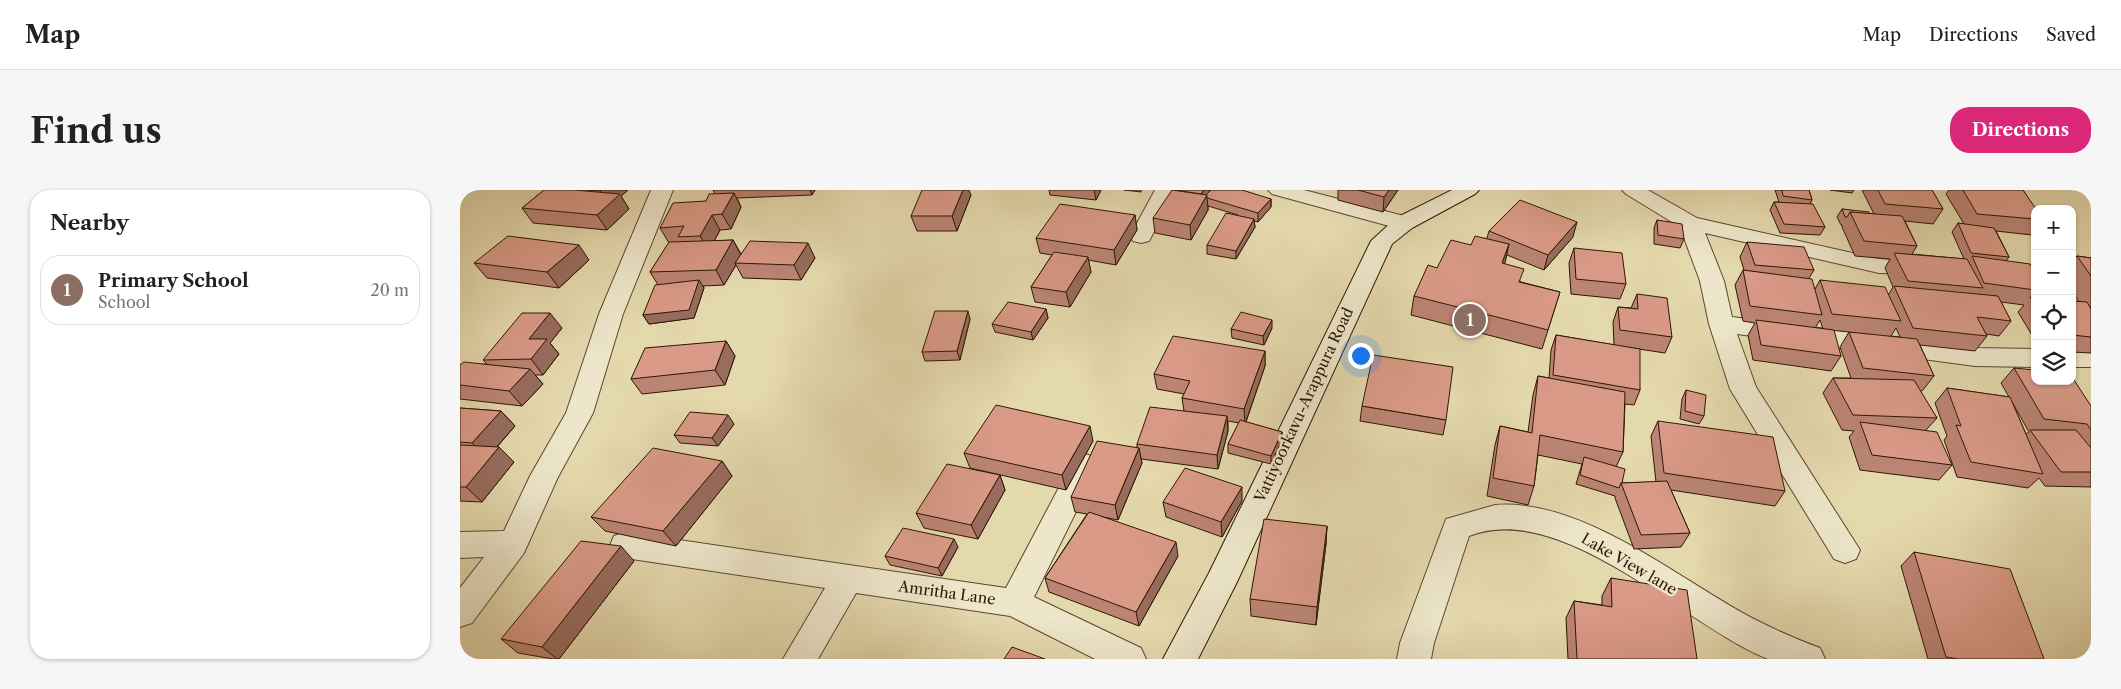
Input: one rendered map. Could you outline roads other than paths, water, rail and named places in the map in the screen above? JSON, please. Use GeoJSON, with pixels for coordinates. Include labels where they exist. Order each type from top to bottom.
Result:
{"type":"FeatureCollection","features":[{"type":"Feature","properties":{"kind":"street"},"geometry":{"type":"LineString","coordinates":[[460,613],[513,544],[544,476],[579,413],[611,314],[662,190]]}},
{"type":"Feature","properties":{"kind":"street"},"geometry":{"type":"LineString","coordinates":[[1141,236],[1166,190]]}},
{"type":"Feature","properties":{"kind":"street"},"geometry":{"type":"LineString","coordinates":[[1279,190],[1404,223]]}},
{"type":"Feature","properties":{"kind":"street","name":"Vattiyoorkavu-Arappura Road"},"geometry":{"type":"LineString","coordinates":[[1180,659],[1221,582],[1308,394],[1382,241],[1404,223],[1468,190]]}},
{"type":"Feature","properties":{"kind":"street"},"geometry":{"type":"LineString","coordinates":[[1632,190],[1690,224],[1879,266],[1947,268]]}},
{"type":"Feature","properties":{"kind":"street"},"geometry":{"type":"LineString","coordinates":[[1690,224],[1712,281],[1721,324],[1743,389],[1845,550]]}},
{"type":"Feature","properties":{"kind":"street"},"geometry":{"type":"LineString","coordinates":[[1721,324],[1975,357],[2031,358]]}},
{"type":"Feature","properties":{"kind":"street"},"geometry":{"type":"LineString","coordinates":[[2076,358],[2091,358]]}},
{"type":"Feature","properties":{"kind":"street"},"geometry":{"type":"LineString","coordinates":[[1015,603],[1085,465]]}},
{"type":"Feature","properties":{"kind":"street","name":"Lake View lane"},"geometry":{"type":"LineString","coordinates":[[1414,659],[1417,643],[1457,528],[1479,519],[1505,518],[1533,518],[1591,538],[1679,593],[1770,645],[1808,659]]}},
{"type":"Feature","properties":{"kind":"street"},"geometry":{"type":"LineString","coordinates":[[460,545],[513,544]]}},
{"type":"Feature","properties":{"kind":"street","name":"Amritha Lane"},"geometry":{"type":"LineString","coordinates":[[625,545],[1015,603],[1129,659]]}},
{"type":"Feature","properties":{"kind":"street"},"geometry":{"type":"LineString","coordinates":[[800,659],[848,578]]}},
{"type":"Feature","properties":{"kind":"place","name":"Primary School"},"geometry":{"type":"Point","coordinates":[1470,320]}}]}
